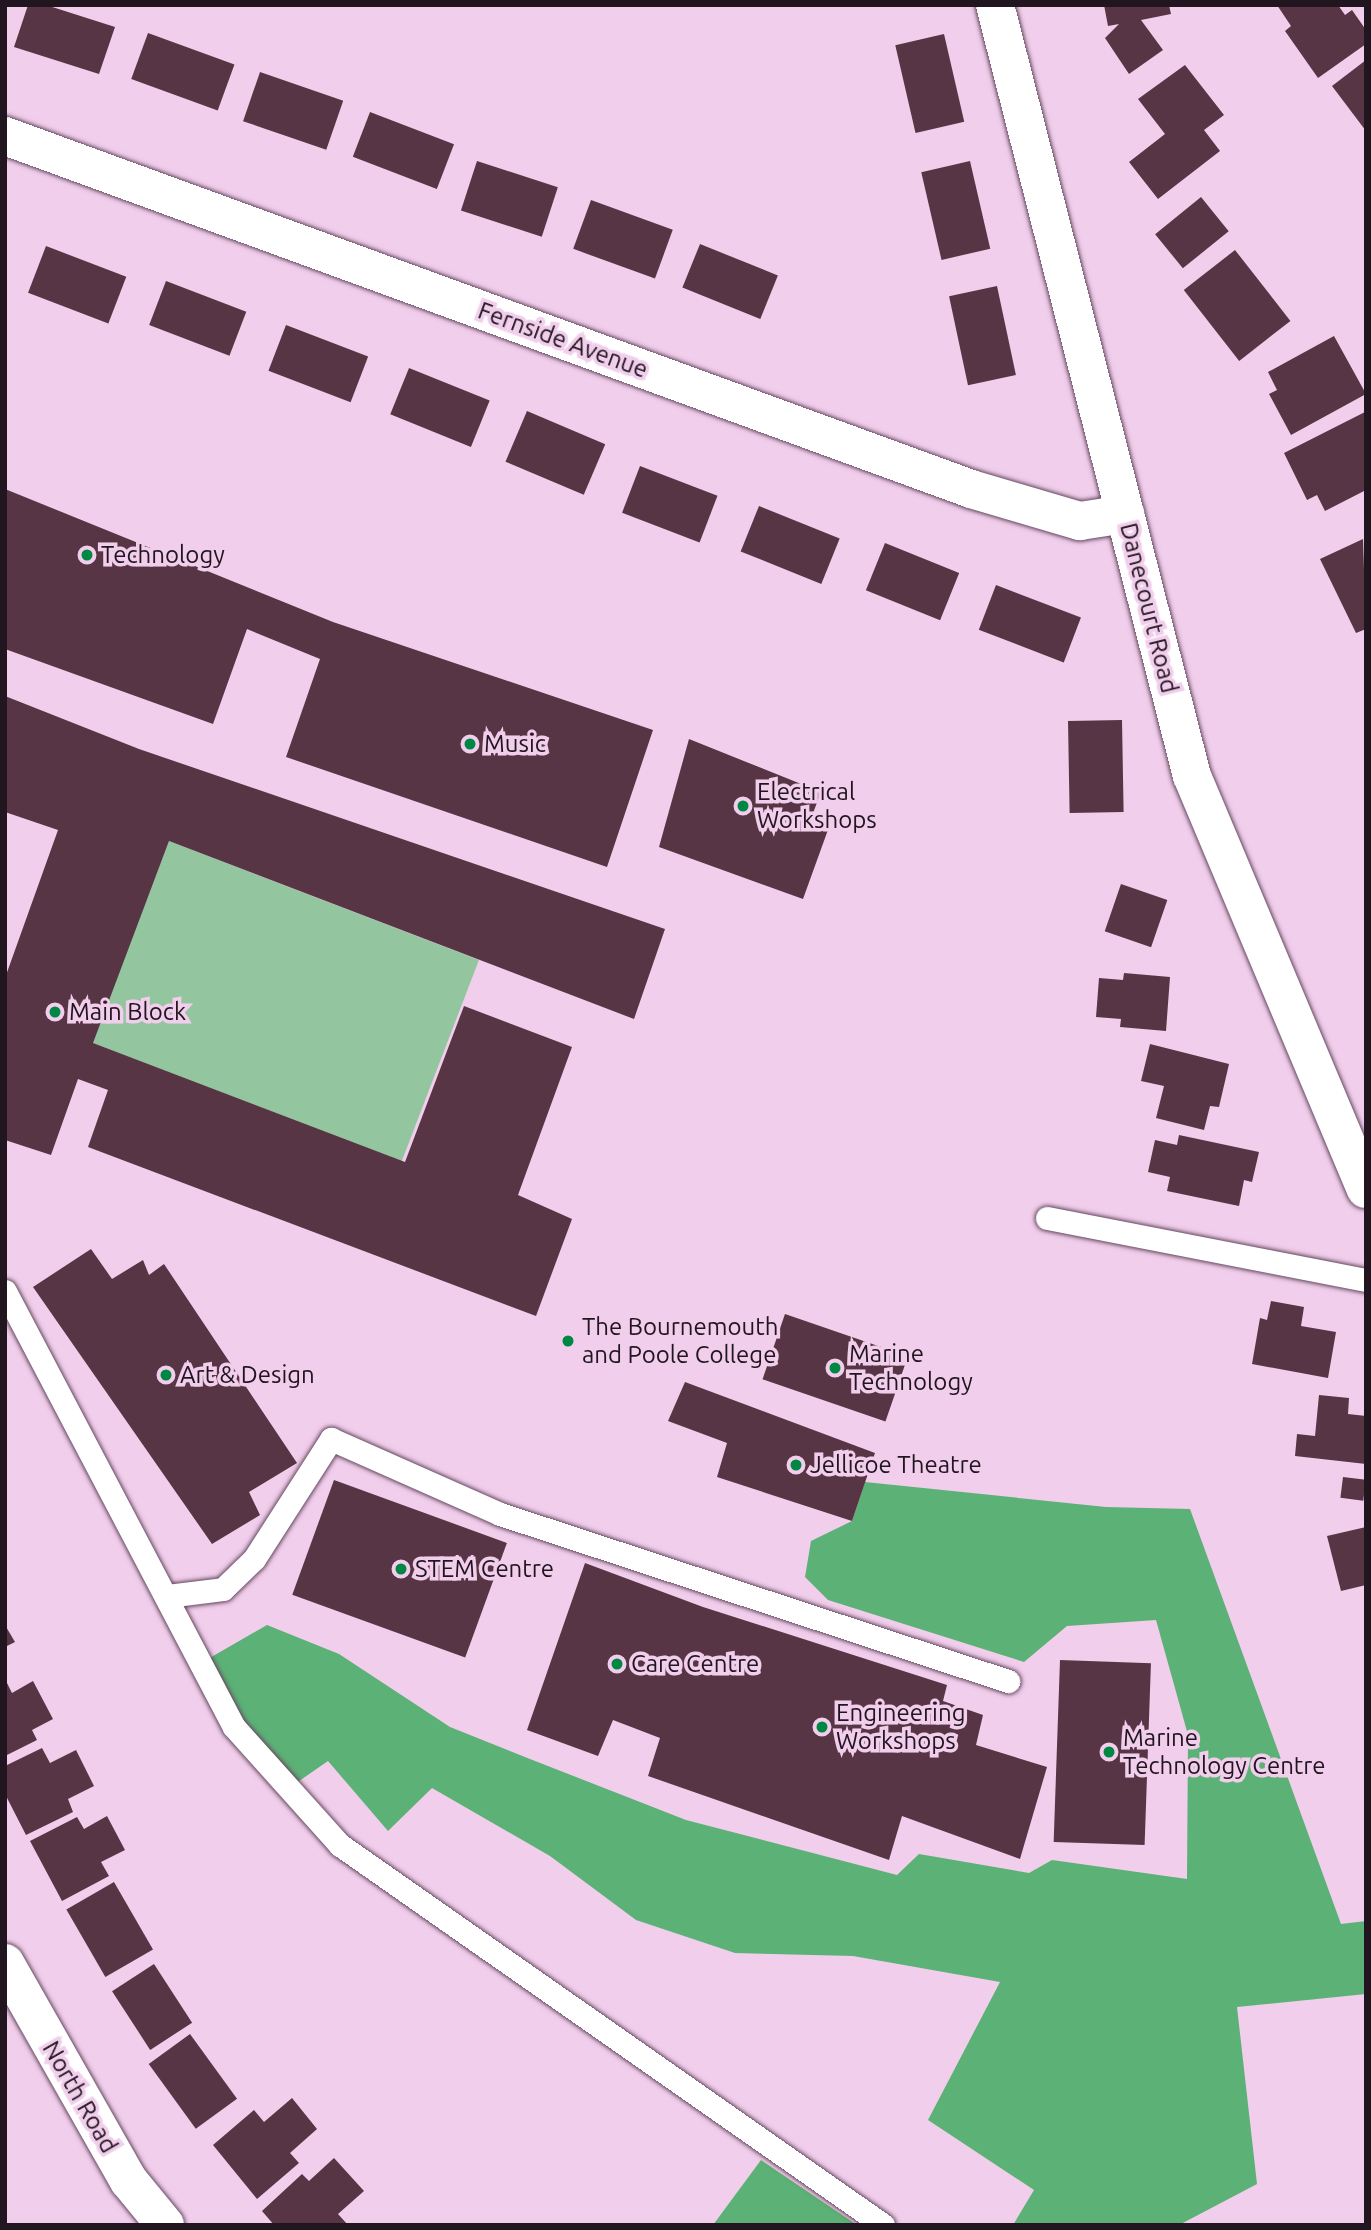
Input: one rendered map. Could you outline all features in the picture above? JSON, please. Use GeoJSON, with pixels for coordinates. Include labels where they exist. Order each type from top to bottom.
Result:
{"type":"FeatureCollection","features":[{"type":"Feature","properties":{"kind":"street","name":"Danecourt Road"},"geometry":{"type":"LineString","coordinates":[[995,5],[1192,776],[1366,1189]]}},
{"type":"Feature","properties":{"kind":"street","name":"Fernside Avenue"},"geometry":{"type":"LineString","coordinates":[[5,136],[971,489],[1080,521],[1125,514]]}},
{"type":"Feature","properties":{"kind":"street","name":"North Road"},"geometry":{"type":"LineString","coordinates":[[5,1963],[129,2180],[165,2225]]}},
{"type":"Feature","properties":{"kind":"lane"},"geometry":{"type":"LineString","coordinates":[[1047,1218],[1366,1280]]}},
{"type":"Feature","properties":{"kind":"lane"},"geometry":{"type":"LineString","coordinates":[[5,1291],[234,1727],[340,1845],[883,2225]]}},
{"type":"Feature","properties":{"kind":"lane"},"geometry":{"type":"LineString","coordinates":[[167,1596],[223,1589],[254,1559],[331,1439],[500,1514],[1008,1681]]}},
{"type":"Feature","properties":{"kind":"green space"},"geometry":{"type":"Polygon","coordinates":[[[169,841],[479,960],[402,1162],[92,1043],[169,841]]]}},
{"type":"Feature","properties":{"kind":"green space"},"geometry":{"type":"Polygon","coordinates":[[[865,1482],[1106,1507],[1190,1509],[1341,1924],[1366,1921],[1366,1994],[1237,2007],[1257,2184],[1179,2225],[1013,2225],[1034,2190],[928,2120],[1000,1982],[853,1956],[735,1953],[636,1920],[550,1856],[432,1788],[388,1831],[328,1761],[289,1788],[201,1663],[267,1625],[339,1654],[450,1727],[530,1759],[686,1820],[897,1875],[919,1854],[1029,1873],[1052,1860],[1187,1879],[1188,1735],[1156,1620],[1067,1626],[1024,1662],[828,1600],[805,1577],[811,1541],[852,1521],[865,1482]]]}},
{"type":"Feature","properties":{"kind":"green space"},"geometry":{"type":"Polygon","coordinates":[[[761,2160],[857,2225],[713,2225],[761,2160]]]}},
{"type":"Feature","properties":{"kind":"building"},"geometry":{"type":"Polygon","coordinates":[[[28,5],[46,5],[115,27],[99,74],[14,47],[28,5]]]}},
{"type":"Feature","properties":{"kind":"building"},"geometry":{"type":"Polygon","coordinates":[[[1104,5],[1169,5],[1171,14],[1141,20],[1163,50],[1129,74],[1105,38],[1119,24],[1108,26],[1104,5]]]}},
{"type":"Feature","properties":{"kind":"building"},"geometry":{"type":"Polygon","coordinates":[[[1277,5],[1338,5],[1345,15],[1352,10],[1366,30],[1366,44],[1318,78],[1285,31],[1291,26],[1277,5]]]}},
{"type":"Feature","properties":{"kind":"building"},"geometry":{"type":"Polygon","coordinates":[[[148,33],[234,64],[218,111],[131,79],[148,33]]]}},
{"type":"Feature","properties":{"kind":"building"},"geometry":{"type":"Polygon","coordinates":[[[944,34],[964,122],[916,133],[895,45],[944,34]]]}},
{"type":"Feature","properties":{"kind":"building"},"geometry":{"type":"Polygon","coordinates":[[[1366,60],[1366,131],[1332,86],[1366,60]]]}},
{"type":"Feature","properties":{"kind":"building"},"geometry":{"type":"Polygon","coordinates":[[[1185,65],[1224,115],[1204,130],[1220,151],[1158,199],[1129,162],[1165,134],[1138,99],[1185,65]]]}},
{"type":"Feature","properties":{"kind":"building"},"geometry":{"type":"Polygon","coordinates":[[[260,72],[343,101],[326,150],[243,121],[260,72]]]}},
{"type":"Feature","properties":{"kind":"building"},"geometry":{"type":"Polygon","coordinates":[[[370,112],[454,144],[437,189],[353,157],[370,112]]]}},
{"type":"Feature","properties":{"kind":"building"},"geometry":{"type":"Polygon","coordinates":[[[477,161],[558,187],[542,237],[461,210],[477,161]]]}},
{"type":"Feature","properties":{"kind":"building"},"geometry":{"type":"Polygon","coordinates":[[[970,161],[990,249],[942,260],[921,172],[970,161]]]}},
{"type":"Feature","properties":{"kind":"building"},"geometry":{"type":"Polygon","coordinates":[[[1201,197],[1229,231],[1183,268],[1155,234],[1201,197]]]}},
{"type":"Feature","properties":{"kind":"building"},"geometry":{"type":"Polygon","coordinates":[[[591,200],[673,230],[655,279],[573,249],[591,200]]]}},
{"type":"Feature","properties":{"kind":"building"},"geometry":{"type":"Polygon","coordinates":[[[700,244],[778,275],[760,319],[682,288],[700,244]]]}},
{"type":"Feature","properties":{"kind":"building"},"geometry":{"type":"Polygon","coordinates":[[[46,246],[126,277],[108,323],[28,293],[46,246]]]}},
{"type":"Feature","properties":{"kind":"building"},"geometry":{"type":"Polygon","coordinates":[[[1235,250],[1290,321],[1239,361],[1184,290],[1235,250]]]}},
{"type":"Feature","properties":{"kind":"building"},"geometry":{"type":"Polygon","coordinates":[[[166,281],[246,312],[229,356],[149,325],[166,281]]]}},
{"type":"Feature","properties":{"kind":"building"},"geometry":{"type":"Polygon","coordinates":[[[997,286],[1016,375],[968,385],[949,296],[997,286]]]}},
{"type":"Feature","properties":{"kind":"building"},"geometry":{"type":"Polygon","coordinates":[[[286,325],[368,357],[351,402],[268,371],[286,325]]]}},
{"type":"Feature","properties":{"kind":"building"},"geometry":{"type":"Polygon","coordinates":[[[1334,336],[1366,394],[1291,435],[1269,394],[1277,390],[1268,372],[1334,336]]]}},
{"type":"Feature","properties":{"kind":"building"},"geometry":{"type":"Polygon","coordinates":[[[409,368],[490,401],[471,447],[390,414],[409,368]]]}},
{"type":"Feature","properties":{"kind":"building"},"geometry":{"type":"Polygon","coordinates":[[[527,411],[605,444],[584,495],[506,462],[527,411]]]}},
{"type":"Feature","properties":{"kind":"building"},"geometry":{"type":"Polygon","coordinates":[[[1365,412],[1366,490],[1325,511],[1317,495],[1307,500],[1284,453],[1365,412]]]}},
{"type":"Feature","properties":{"kind":"building"},"geometry":{"type":"Polygon","coordinates":[[[640,466],[717,496],[700,542],[622,513],[640,466]]]}},
{"type":"Feature","properties":{"kind":"building"},"geometry":{"type":"Polygon","coordinates":[[[5,489],[333,622],[653,730],[607,867],[286,757],[320,659],[247,629],[213,724],[5,649],[5,489]]]}},
{"type":"Feature","properties":{"kind":"building"},"geometry":{"type":"Polygon","coordinates":[[[759,506],[840,539],[821,584],[741,551],[759,506]]]}},
{"type":"Feature","properties":{"kind":"building"},"geometry":{"type":"Polygon","coordinates":[[[1363,539],[1366,629],[1356,633],[1320,559],[1363,539]]]}},
{"type":"Feature","properties":{"kind":"building"},"geometry":{"type":"Polygon","coordinates":[[[885,543],[959,573],[940,620],[866,590],[885,543]]]}},
{"type":"Feature","properties":{"kind":"building"},"geometry":{"type":"Polygon","coordinates":[[[996,585],[1081,618],[1064,662],[979,630],[996,585]]]}},
{"type":"Feature","properties":{"kind":"building","name":"Main Block"},"geometry":{"type":"Polygon","coordinates":[[[5,696],[139,749],[665,929],[634,1019],[169,841],[93,1043],[405,1162],[464,1006],[572,1047],[518,1195],[572,1219],[536,1316],[88,1147],[108,1090],[78,1079],[51,1155],[5,1140],[5,978],[58,830],[5,812],[5,696]]]}},
{"type":"Feature","properties":{"kind":"building"},"geometry":{"type":"Polygon","coordinates":[[[1122,720],[1124,812],[1070,813],[1068,721],[1122,720]]]}},
{"type":"Feature","properties":{"kind":"building","name":"Electrical Workshops"},"geometry":{"type":"Polygon","coordinates":[[[689,739],[821,792],[810,821],[829,827],[803,899],[659,847],[689,739]]]}},
{"type":"Feature","properties":{"kind":"building"},"geometry":{"type":"Polygon","coordinates":[[[1121,884],[1167,900],[1151,947],[1105,931],[1121,884]]]}},
{"type":"Feature","properties":{"kind":"building"},"geometry":{"type":"Polygon","coordinates":[[[1124,973],[1170,977],[1166,1031],[1120,1027],[1121,1019],[1096,1017],[1099,978],[1123,980],[1124,973]]]}},
{"type":"Feature","properties":{"kind":"building"},"geometry":{"type":"Polygon","coordinates":[[[1150,1044],[1229,1064],[1219,1107],[1210,1106],[1204,1130],[1156,1118],[1164,1086],[1141,1081],[1150,1044]]]}},
{"type":"Feature","properties":{"kind":"building"},"geometry":{"type":"Polygon","coordinates":[[[1179,1135],[1259,1152],[1252,1182],[1244,1180],[1239,1206],[1167,1191],[1170,1177],[1148,1172],[1155,1140],[1177,1145],[1179,1135]]]}},
{"type":"Feature","properties":{"kind":"building","name":"Art & Design"},"geometry":{"type":"Polygon","coordinates":[[[91,1249],[112,1279],[143,1260],[149,1275],[164,1264],[297,1463],[249,1492],[260,1515],[212,1544],[33,1287],[91,1249]]]}},
{"type":"Feature","properties":{"kind":"building"},"geometry":{"type":"Polygon","coordinates":[[[1271,1301],[1304,1307],[1301,1326],[1336,1332],[1328,1378],[1252,1364],[1260,1318],[1267,1320],[1271,1301]]]}},
{"type":"Feature","properties":{"kind":"building","name":"Marine Technology"},"geometry":{"type":"Polygon","coordinates":[[[785,1314],[908,1356],[885,1422],[763,1379],[785,1314]]]}},
{"type":"Feature","properties":{"kind":"building","name":"Jellicoe Theatre"},"geometry":{"type":"Polygon","coordinates":[[[685,1382],[875,1453],[852,1521],[717,1477],[727,1443],[668,1421],[685,1382]]]}},
{"type":"Feature","properties":{"kind":"building"},"geometry":{"type":"Polygon","coordinates":[[[1319,1395],[1349,1398],[1348,1414],[1366,1416],[1366,1464],[1295,1456],[1297,1434],[1315,1436],[1319,1395]]]}},
{"type":"Feature","properties":{"kind":"building"},"geometry":{"type":"Polygon","coordinates":[[[1343,1477],[1366,1480],[1363,1501],[1340,1498],[1343,1477]]]}},
{"type":"Feature","properties":{"kind":"building","name":"STEM Centre"},"geometry":{"type":"Polygon","coordinates":[[[334,1480],[507,1543],[465,1658],[292,1595],[334,1480]]]}},
{"type":"Feature","properties":{"kind":"building"},"geometry":{"type":"Polygon","coordinates":[[[1366,1527],[1366,1585],[1341,1591],[1327,1536],[1366,1527]]]}},
{"type":"Feature","properties":{"kind":"building","name":"Engineering Workshops"},"geometry":{"type":"Polygon","coordinates":[[[585,1563],[703,1607],[947,1685],[943,1701],[983,1715],[976,1745],[1047,1767],[1020,1859],[902,1816],[889,1860],[648,1776],[660,1738],[613,1720],[598,1756],[527,1730],[585,1563]]]}},
{"type":"Feature","properties":{"kind":"building"},"geometry":{"type":"Polygon","coordinates":[[[5,1625],[15,1642],[5,1647],[5,1625]]]}},
{"type":"Feature","properties":{"kind":"building","name":"Marine Technology Centre"},"geometry":{"type":"Polygon","coordinates":[[[1060,1660],[1151,1663],[1145,1845],[1054,1842],[1060,1660]]]}},
{"type":"Feature","properties":{"kind":"building"},"geometry":{"type":"Polygon","coordinates":[[[5,1679],[12,1693],[33,1681],[53,1719],[32,1730],[37,1740],[5,1756],[5,1679]]]}},
{"type":"Feature","properties":{"kind":"building"},"geometry":{"type":"Polygon","coordinates":[[[42,1748],[50,1763],[76,1750],[94,1786],[68,1799],[73,1812],[26,1835],[5,1794],[5,1766],[42,1748]]]}},
{"type":"Feature","properties":{"kind":"building"},"geometry":{"type":"Polygon","coordinates":[[[107,1816],[125,1850],[101,1862],[109,1876],[62,1901],[30,1841],[77,1817],[84,1829],[107,1816]]]}},
{"type":"Feature","properties":{"kind":"building"},"geometry":{"type":"Polygon","coordinates":[[[114,1882],[153,1950],[105,1977],[66,1910],[114,1882]]]}},
{"type":"Feature","properties":{"kind":"building"},"geometry":{"type":"Polygon","coordinates":[[[154,1964],[192,2023],[150,2050],[112,1991],[154,1964]]]}},
{"type":"Feature","properties":{"kind":"building"},"geometry":{"type":"Polygon","coordinates":[[[190,2034],[237,2099],[196,2129],[149,2064],[190,2034]]]}},
{"type":"Feature","properties":{"kind":"building"},"geometry":{"type":"Polygon","coordinates":[[[292,2098],[317,2129],[290,2153],[299,2163],[257,2199],[213,2145],[254,2110],[264,2122],[292,2098]]]}},
{"type":"Feature","properties":{"kind":"building"},"geometry":{"type":"Polygon","coordinates":[[[334,2158],[364,2191],[338,2214],[348,2225],[274,2225],[262,2211],[302,2174],[309,2181],[334,2158]]]}},
{"type":"Feature","properties":{"kind":"place","name":"Technology"},"geometry":{"type":"Point","coordinates":[87,555]}},
{"type":"Feature","properties":{"kind":"place","name":"Music"},"geometry":{"type":"Point","coordinates":[470,744]}},
{"type":"Feature","properties":{"kind":"place","name":"Electrical Workshops"},"geometry":{"type":"Point","coordinates":[743,806]}},
{"type":"Feature","properties":{"kind":"place","name":"Main Block"},"geometry":{"type":"Point","coordinates":[55,1012]}},
{"type":"Feature","properties":{"kind":"place","name":"The Bournemouth and Poole College"},"geometry":{"type":"Point","coordinates":[568,1341]}},
{"type":"Feature","properties":{"kind":"place","name":"Marine Technology"},"geometry":{"type":"Point","coordinates":[835,1368]}},
{"type":"Feature","properties":{"kind":"place","name":"Art & Design"},"geometry":{"type":"Point","coordinates":[166,1375]}},
{"type":"Feature","properties":{"kind":"place","name":"Jellicoe Theatre"},"geometry":{"type":"Point","coordinates":[796,1465]}},
{"type":"Feature","properties":{"kind":"place","name":"STEM Centre"},"geometry":{"type":"Point","coordinates":[401,1569]}},
{"type":"Feature","properties":{"kind":"place","name":"Care Centre"},"geometry":{"type":"Point","coordinates":[617,1664]}},
{"type":"Feature","properties":{"kind":"place","name":"Engineering Workshops"},"geometry":{"type":"Point","coordinates":[822,1727]}},
{"type":"Feature","properties":{"kind":"place","name":"Marine Technology Centre"},"geometry":{"type":"Point","coordinates":[1109,1752]}}]}
